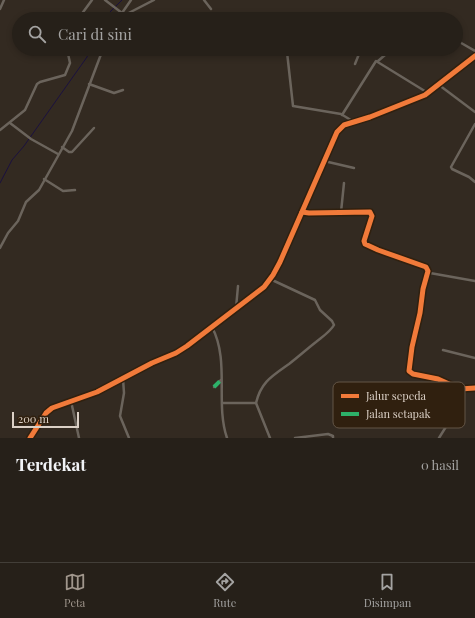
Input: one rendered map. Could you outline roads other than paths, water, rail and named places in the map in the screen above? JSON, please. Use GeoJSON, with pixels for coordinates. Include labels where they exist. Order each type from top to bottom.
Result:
{"type":"FeatureCollection","features":[{"type":"Feature","properties":{"kind":"street"},"geometry":{"type":"LineString","coordinates":[[0,9],[4,0]]}},
{"type":"Feature","properties":{"kind":"street"},"geometry":{"type":"LineString","coordinates":[[83,12],[92,0]]}},
{"type":"Feature","properties":{"kind":"street"},"geometry":{"type":"LineString","coordinates":[[105,0],[121,12]]}},
{"type":"Feature","properties":{"kind":"street"},"geometry":{"type":"LineString","coordinates":[[123,12],[131,0]]}},
{"type":"Feature","properties":{"kind":"street"},"geometry":{"type":"LineString","coordinates":[[132,12],[154,0]]}},
{"type":"Feature","properties":{"kind":"street"},"geometry":{"type":"LineString","coordinates":[[204,0],[211,9]]}},
{"type":"Feature","properties":{"kind":"street"},"geometry":{"type":"LineString","coordinates":[[463,44],[475,51]]}},
{"type":"Feature","properties":{"kind":"street"},"geometry":{"type":"LineString","coordinates":[[0,130],[26,110],[37,84],[51,78],[65,75],[70,63],[68,56]]}},
{"type":"Feature","properties":{"kind":"street"},"geometry":{"type":"LineString","coordinates":[[0,248],[8,233],[18,220],[26,202],[36,193],[72,131],[82,108],[89,84],[100,56]]}},
{"type":"Feature","properties":{"kind":"street"},"geometry":{"type":"LineString","coordinates":[[287,56],[293,106],[342,115],[355,122]]}},
{"type":"Feature","properties":{"kind":"street"},"geometry":{"type":"LineString","coordinates":[[355,64],[358,56]]}},
{"type":"Feature","properties":{"kind":"street"},"geometry":{"type":"LineString","coordinates":[[342,115],[374,62],[378,61],[384,56]]}},
{"type":"Feature","properties":{"kind":"street"},"geometry":{"type":"LineString","coordinates":[[30,438],[48,410],[97,392],[152,363],[176,353],[264,287],[270,280],[280,262],[337,132],[344,126],[406,103],[428,93],[475,56]]}},
{"type":"Feature","properties":{"kind":"street"},"geometry":{"type":"LineString","coordinates":[[378,61],[428,93]]}},
{"type":"Feature","properties":{"kind":"street"},"geometry":{"type":"LineString","coordinates":[[89,84],[114,93],[118,93],[123,90]]}},
{"type":"Feature","properties":{"kind":"street"},"geometry":{"type":"LineString","coordinates":[[439,85],[475,112]]}},
{"type":"Feature","properties":{"kind":"street"},"geometry":{"type":"LineString","coordinates":[[10,122],[31,138],[58,154]]}},
{"type":"Feature","properties":{"kind":"street"},"geometry":{"type":"LineString","coordinates":[[475,124],[451,167],[475,182]]}},
{"type":"Feature","properties":{"kind":"street"},"geometry":{"type":"LineString","coordinates":[[62,147],[69,152],[72,152],[94,128]]}},
{"type":"Feature","properties":{"kind":"street"},"geometry":{"type":"LineString","coordinates":[[324,161],[354,168]]}},
{"type":"Feature","properties":{"kind":"street"},"geometry":{"type":"LineString","coordinates":[[44,179],[63,191],[75,190]]}},
{"type":"Feature","properties":{"kind":"street"},"geometry":{"type":"LineString","coordinates":[[342,212],[344,183]]}},
{"type":"Feature","properties":{"kind":"street"},"geometry":{"type":"LineString","coordinates":[[302,212],[372,213],[364,241],[365,244],[428,268],[412,347],[409,371],[413,374],[446,382]]}},
{"type":"Feature","properties":{"kind":"street"},"geometry":{"type":"LineString","coordinates":[[427,274],[430,273],[475,281]]}},
{"type":"Feature","properties":{"kind":"street"},"geometry":{"type":"LineString","coordinates":[[270,280],[313,299],[320,310],[332,321],[334,325],[326,335],[289,364],[278,370],[264,383],[259,392],[256,403],[270,438]]}},
{"type":"Feature","properties":{"kind":"street"},"geometry":{"type":"LineString","coordinates":[[236,309],[238,286]]}},
{"type":"Feature","properties":{"kind":"street"},"geometry":{"type":"LineString","coordinates":[[212,327],[218,343],[224,426],[227,438]]}},
{"type":"Feature","properties":{"kind":"street"},"geometry":{"type":"LineString","coordinates":[[443,350],[475,358]]}},
{"type":"Feature","properties":{"kind":"street"},"geometry":{"type":"LineString","coordinates":[[123,379],[124,395],[120,416],[129,438]]}},
{"type":"Feature","properties":{"kind":"street"},"geometry":{"type":"LineString","coordinates":[[214,387],[221,380]]}},
{"type":"Feature","properties":{"kind":"street"},"geometry":{"type":"LineString","coordinates":[[465,389],[475,388]]}},
{"type":"Feature","properties":{"kind":"street"},"geometry":{"type":"LineString","coordinates":[[71,401],[79,438]]}},
{"type":"Feature","properties":{"kind":"street"},"geometry":{"type":"LineString","coordinates":[[223,404],[256,403]]}},
{"type":"Feature","properties":{"kind":"street"},"geometry":{"type":"LineString","coordinates":[[440,438],[446,428]]}},
{"type":"Feature","properties":{"kind":"street"},"geometry":{"type":"LineString","coordinates":[[295,438],[328,434],[333,436],[333,438]]}},
{"type":"Feature","properties":{"kind":"waterway"},"geometry":{"type":"LineString","coordinates":[[110,12],[122,0]]}},
{"type":"Feature","properties":{"kind":"waterway"},"geometry":{"type":"LineString","coordinates":[[0,183],[12,160],[24,146],[87,56]]}}]}
